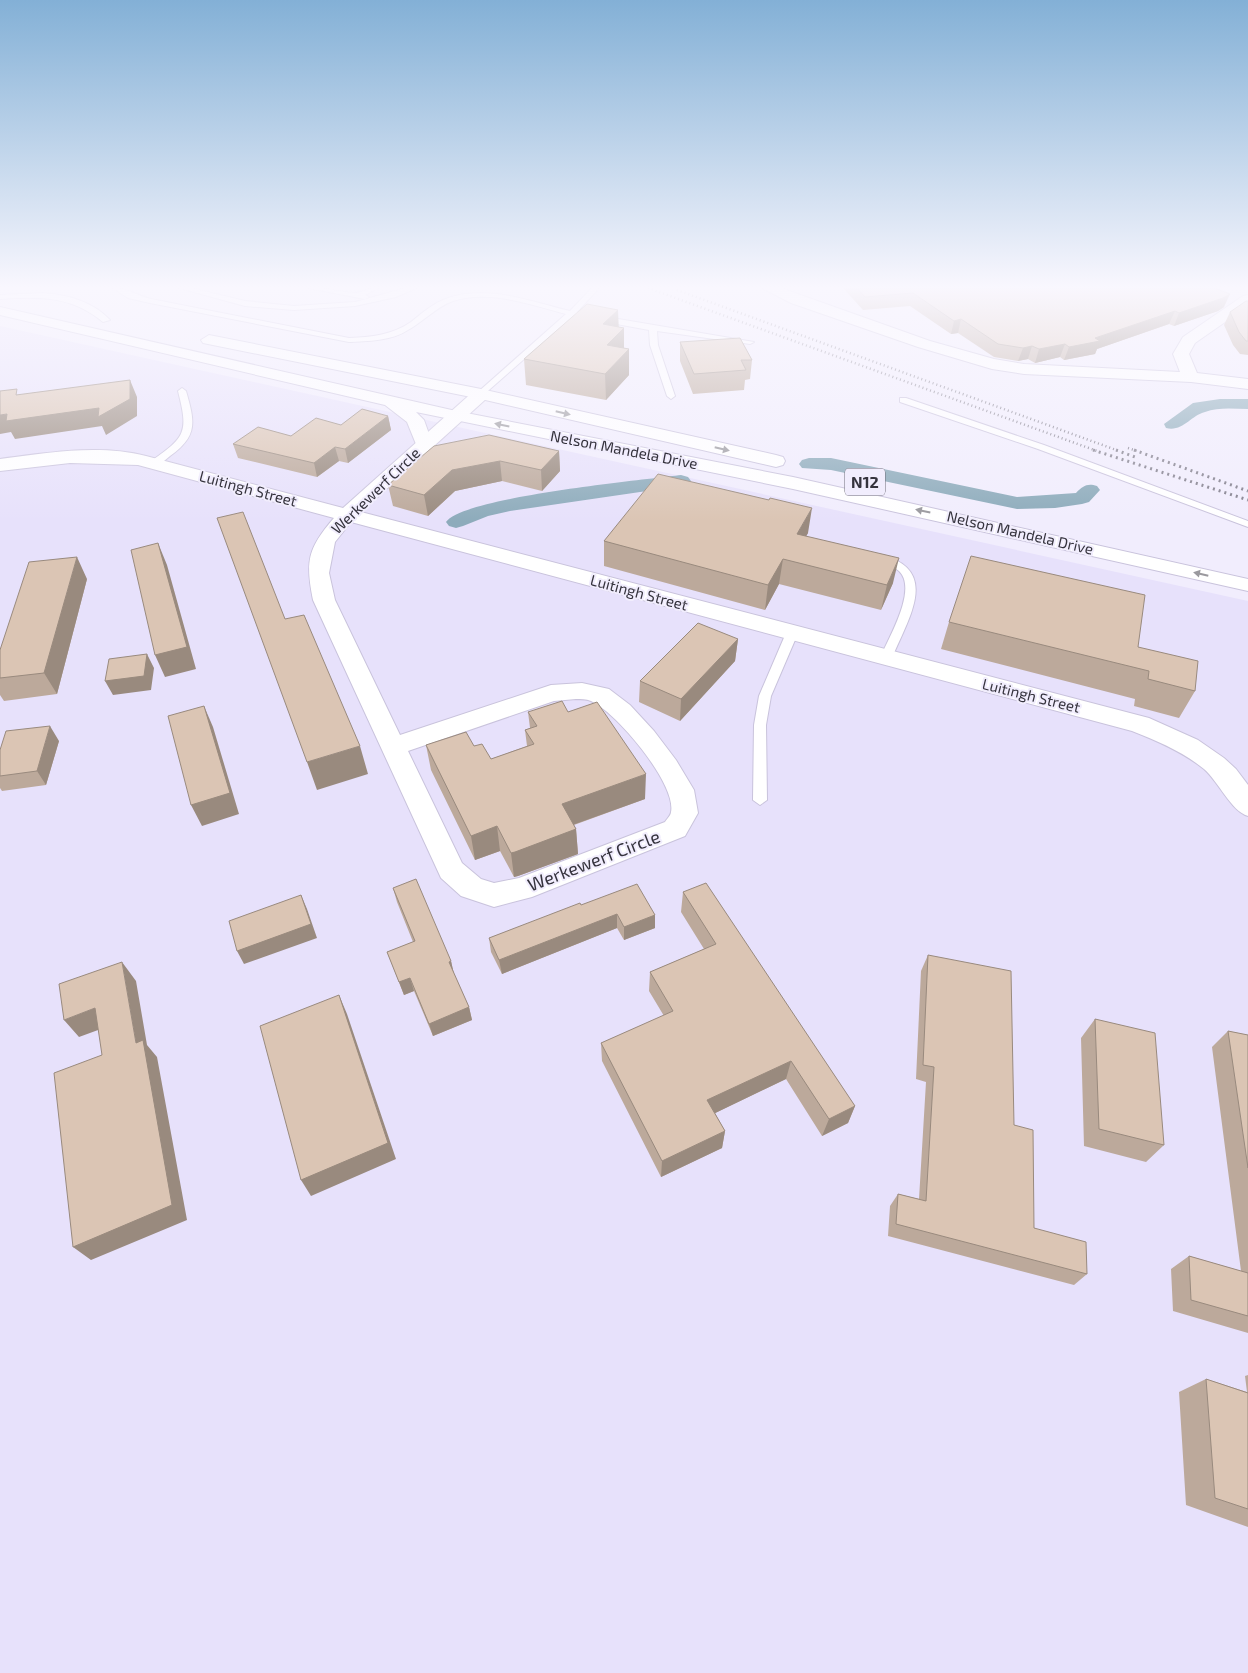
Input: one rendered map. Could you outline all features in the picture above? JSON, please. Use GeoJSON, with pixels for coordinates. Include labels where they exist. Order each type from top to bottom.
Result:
{"type":"FeatureCollection","features":[{"type":"Feature","properties":{"kind":"main road","name":"Nelson Mandela Drive"},"geometry":{"type":"LineString","coordinates":[[239,366],[456,416],[803,485],[1248,586]]}},
{"type":"Feature","properties":{"kind":"main road","name":"Nelson Mandela Drive"},"geometry":{"type":"LineString","coordinates":[[340,366],[481,394],[1248,568]]}},
{"type":"Feature","properties":{"kind":"main road"},"geometry":{"type":"LineString","coordinates":[[1005,366],[1024,369],[1191,378],[1248,384]]}},
{"type":"Feature","properties":{"kind":"main road"},"geometry":{"type":"LineString","coordinates":[[1186,366],[1191,378]]}},
{"type":"Feature","properties":{"kind":"main road","name":"Werkewerf Circle"},"geometry":{"type":"LineString","coordinates":[[392,747],[551,693],[577,690],[600,695],[622,710],[668,769],[681,792],[685,813],[675,829],[649,841],[522,889],[494,895],[471,888],[452,870],[392,747],[324,600],[318,573],[325,541],[347,515],[481,394]]}},
{"type":"Feature","properties":{"kind":"main road"},"geometry":{"type":"LineString","coordinates":[[391,401],[415,420],[424,445]]}},
{"type":"Feature","properties":{"kind":"main road","name":"Luitingh Street"},"geometry":{"type":"LineString","coordinates":[[0,465],[47,458],[87,455],[105,455],[153,464],[792,634],[1140,724],[1182,741],[1212,761],[1242,784],[1248,806]]}},
{"type":"Feature","properties":{"kind":"lane"},"geometry":{"type":"LineString","coordinates":[[481,394],[512,366]]}},
{"type":"Feature","properties":{"kind":"lane"},"geometry":{"type":"LineString","coordinates":[[661,366],[671,396]]}},
{"type":"Feature","properties":{"kind":"lane"},"geometry":{"type":"LineString","coordinates":[[153,464],[186,439],[190,427],[189,415],[182,391]]}},
{"type":"Feature","properties":{"kind":"lane"},"geometry":{"type":"LineString","coordinates":[[903,400],[1041,447],[1248,524]]}},
{"type":"Feature","properties":{"kind":"lane"},"geometry":{"type":"LineString","coordinates":[[873,556],[902,568],[911,581],[912,595],[886,658]]}},
{"type":"Feature","properties":{"kind":"lane"},"geometry":{"type":"LineString","coordinates":[[760,800],[760,725],[765,696],[792,634]]}},
{"type":"Feature","properties":{"kind":"shaded area"},"geometry":{"type":"Polygon","coordinates":[[[0,366],[182,366],[1248,601],[1248,1673],[0,1673],[0,366]]]}},
{"type":"Feature","properties":{"kind":"building"},"geometry":{"type":"Polygon","coordinates":[[[562,366],[613,366],[605,374],[562,366]]]}},
{"type":"Feature","properties":{"kind":"building"},"geometry":{"type":"Polygon","coordinates":[[[691,366],[744,366],[746,370],[694,374],[691,366]]]}},
{"type":"Feature","properties":{"kind":"building"},"geometry":{"type":"Polygon","coordinates":[[[130,380],[130,399],[98,417],[99,408],[6,421],[7,414],[0,415],[0,391],[17,389],[16,395],[130,380]]]}},
{"type":"Feature","properties":{"kind":"building"},"geometry":{"type":"Polygon","coordinates":[[[362,409],[388,416],[345,449],[335,447],[314,463],[233,444],[258,427],[291,436],[316,418],[341,425],[362,409]]]}},
{"type":"Feature","properties":{"kind":"building"},"geometry":{"type":"Polygon","coordinates":[[[489,435],[559,451],[541,470],[500,461],[452,470],[424,495],[388,485],[434,446],[489,435]]]}},
{"type":"Feature","properties":{"kind":"building"},"geometry":{"type":"Polygon","coordinates":[[[658,474],[812,508],[797,534],[899,558],[887,585],[783,559],[768,585],[604,541],[658,474]]]}},
{"type":"Feature","properties":{"kind":"building"},"geometry":{"type":"Polygon","coordinates":[[[243,512],[285,619],[304,615],[360,746],[307,762],[217,518],[243,512]]]}},
{"type":"Feature","properties":{"kind":"building"},"geometry":{"type":"Polygon","coordinates":[[[158,543],[187,647],[155,655],[131,550],[158,543]]]}},
{"type":"Feature","properties":{"kind":"building"},"geometry":{"type":"Polygon","coordinates":[[[971,556],[1145,595],[1138,647],[1198,661],[1195,691],[1148,679],[1149,671],[949,622],[971,556]]]}},
{"type":"Feature","properties":{"kind":"building"},"geometry":{"type":"Polygon","coordinates":[[[77,557],[44,673],[0,678],[0,650],[29,562],[77,557]]]}},
{"type":"Feature","properties":{"kind":"building"},"geometry":{"type":"Polygon","coordinates":[[[698,623],[738,639],[681,699],[640,681],[698,623]]]}},
{"type":"Feature","properties":{"kind":"building"},"geometry":{"type":"Polygon","coordinates":[[[147,654],[144,676],[105,681],[109,659],[147,654]]]}},
{"type":"Feature","properties":{"kind":"building"},"geometry":{"type":"Polygon","coordinates":[[[562,701],[568,712],[597,702],[646,774],[562,804],[576,829],[515,852],[511,853],[497,826],[471,836],[426,745],[466,732],[474,746],[482,744],[491,759],[534,744],[525,730],[537,726],[528,712],[562,701]]]}},
{"type":"Feature","properties":{"kind":"building"},"geometry":{"type":"Polygon","coordinates":[[[204,706],[230,793],[191,805],[168,716],[204,706]]]}},
{"type":"Feature","properties":{"kind":"building"},"geometry":{"type":"Polygon","coordinates":[[[50,726],[37,771],[0,776],[0,750],[6,731],[50,726]]]}},
{"type":"Feature","properties":{"kind":"building"},"geometry":{"type":"Polygon","coordinates":[[[416,879],[469,1007],[429,1024],[410,978],[399,982],[387,952],[415,941],[393,888],[416,879]]]}},
{"type":"Feature","properties":{"kind":"building"},"geometry":{"type":"Polygon","coordinates":[[[706,883],[855,1106],[829,1119],[791,1061],[707,1100],[725,1131],[662,1161],[601,1043],[673,1011],[650,972],[716,944],[683,892],[706,883]]]}},
{"type":"Feature","properties":{"kind":"building"},"geometry":{"type":"Polygon","coordinates":[[[637,884],[655,915],[624,927],[617,914],[499,960],[489,938],[580,903],[581,905],[637,884]]]}},
{"type":"Feature","properties":{"kind":"building"},"geometry":{"type":"Polygon","coordinates":[[[301,895],[311,924],[237,951],[229,921],[301,895]]]}},
{"type":"Feature","properties":{"kind":"building"},"geometry":{"type":"Polygon","coordinates":[[[928,955],[1011,971],[1014,1125],[1033,1130],[1034,1228],[1086,1242],[1087,1274],[896,1224],[898,1194],[926,1201],[934,1067],[923,1065],[928,955]]]}},
{"type":"Feature","properties":{"kind":"building"},"geometry":{"type":"Polygon","coordinates":[[[122,962],[136,1043],[143,1040],[172,1205],[73,1247],[54,1073],[102,1055],[95,1008],[64,1020],[59,984],[122,962]]]}},
{"type":"Feature","properties":{"kind":"building"},"geometry":{"type":"Polygon","coordinates":[[[339,995],[388,1143],[301,1180],[260,1026],[339,995]]]}},
{"type":"Feature","properties":{"kind":"building"},"geometry":{"type":"Polygon","coordinates":[[[1095,1019],[1155,1033],[1164,1145],[1099,1129],[1095,1019]]]}},
{"type":"Feature","properties":{"kind":"building"},"geometry":{"type":"Polygon","coordinates":[[[1228,1031],[1248,1035],[1248,1168],[1228,1031]]]}},
{"type":"Feature","properties":{"kind":"building"},"geometry":{"type":"Polygon","coordinates":[[[1189,1256],[1248,1273],[1248,1316],[1191,1300],[1189,1256]]]}},
{"type":"Feature","properties":{"kind":"building"},"geometry":{"type":"Polygon","coordinates":[[[1206,1379],[1248,1393],[1248,1509],[1215,1498],[1206,1379]]]}},
{"type":"Feature","properties":{"kind":"waterway"},"geometry":{"type":"LineString","coordinates":[[1173,424],[1199,407],[1220,404],[1248,404]]}},
{"type":"Feature","properties":{"kind":"waterway"},"geometry":{"type":"LineString","coordinates":[[809,464],[831,464],[1017,503],[1055,502],[1082,498],[1090,490]]}},
{"type":"Feature","properties":{"kind":"waterway"},"geometry":{"type":"LineString","coordinates":[[456,522],[482,511],[510,505],[681,481]]}},
{"type":"Feature","properties":{"kind":"railway"},"geometry":{"type":"LineString","coordinates":[[863,366],[1097,451]]}},
{"type":"Feature","properties":{"kind":"railway"},"geometry":{"type":"LineString","coordinates":[[886,366],[1119,451]]}},
{"type":"Feature","properties":{"kind":"railway"},"geometry":{"type":"LineString","coordinates":[[1128,448],[1134,450]]}},
{"type":"Feature","properties":{"kind":"railway"},"geometry":{"type":"LineString","coordinates":[[1093,450],[1248,500]]}},
{"type":"Feature","properties":{"kind":"railway"},"geometry":{"type":"LineString","coordinates":[[1116,450],[1135,457]]}},
{"type":"Feature","properties":{"kind":"railway"},"geometry":{"type":"LineString","coordinates":[[1134,450],[1248,491]]}}]}
